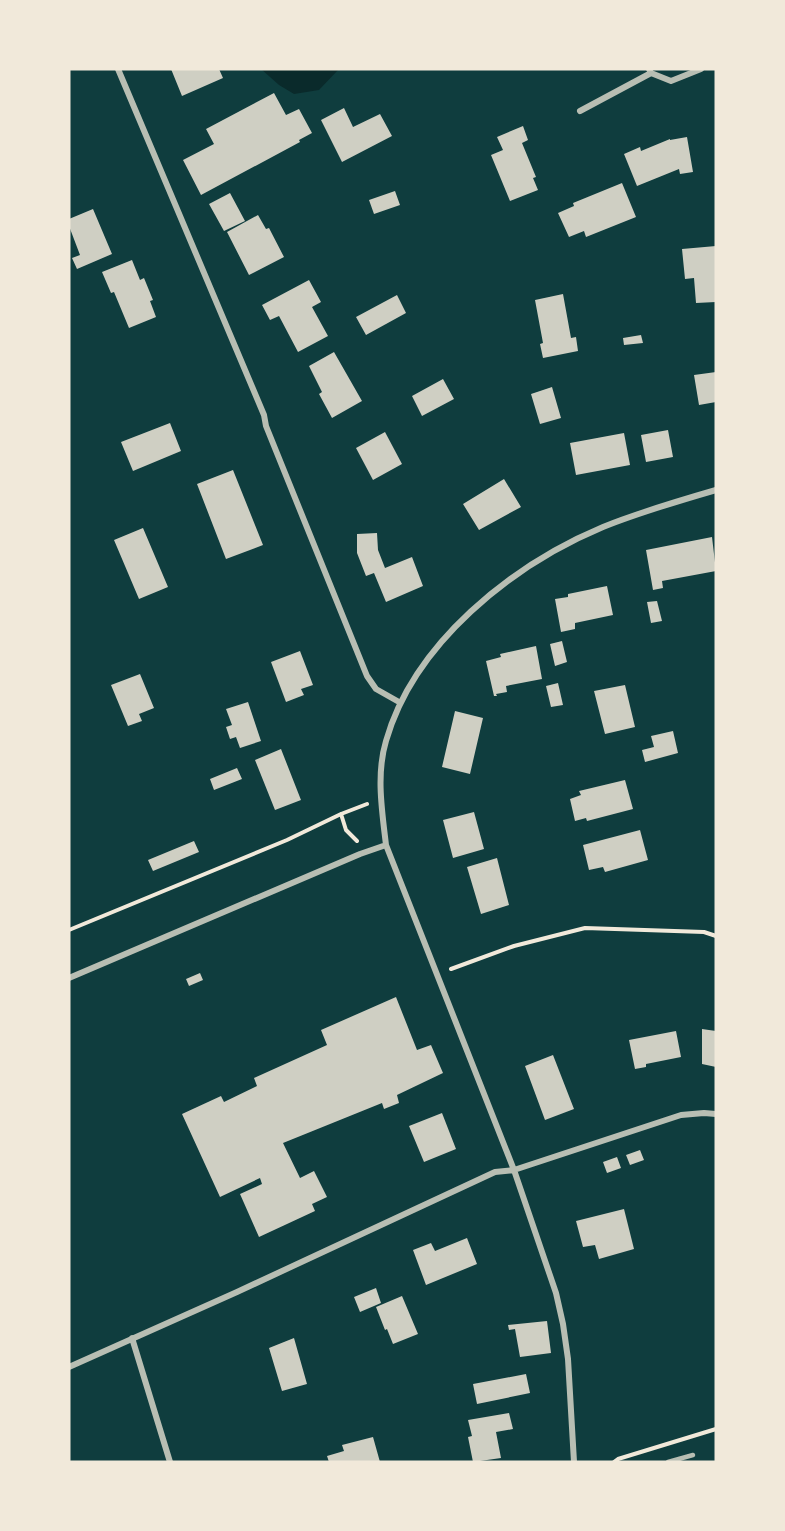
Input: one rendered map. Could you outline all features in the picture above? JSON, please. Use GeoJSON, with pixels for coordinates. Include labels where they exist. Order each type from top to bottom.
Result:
{"type":"FeatureCollection","features":[{"type":"Feature","properties":{"kind":"street"},"geometry":{"type":"LineString","coordinates":[[118,69],[264,415],[266,426],[367,676],[376,689],[399,702]]}},
{"type":"Feature","properties":{"kind":"street"},"geometry":{"type":"LineString","coordinates":[[580,111],[650,71],[671,81],[701,69]]}},
{"type":"Feature","properties":{"kind":"street"},"geometry":{"type":"LineString","coordinates":[[574,1462],[568,1359],[563,1324],[543,1253],[514,1170],[386,845],[381,805],[381,769],[385,742],[399,702],[438,644],[473,610],[515,576],[602,527],[660,506],[716,490]]}},
{"type":"Feature","properties":{"kind":"street"},"geometry":{"type":"LineString","coordinates":[[69,978],[386,845]]}},
{"type":"Feature","properties":{"kind":"street"},"geometry":{"type":"LineString","coordinates":[[69,1367],[495,1172],[514,1170],[681,1115],[716,1114]]}},
{"type":"Feature","properties":{"kind":"street"},"geometry":{"type":"LineString","coordinates":[[132,1338],[170,1462]]}},
{"type":"Feature","properties":{"kind":"lane"},"geometry":{"type":"LineString","coordinates":[[668,1462],[693,1455]]}},
{"type":"Feature","properties":{"kind":"path"},"geometry":{"type":"LineString","coordinates":[[69,930],[287,840],[341,814],[367,804],[381,805]]}},
{"type":"Feature","properties":{"kind":"path"},"geometry":{"type":"LineString","coordinates":[[341,814],[346,830],[357,841]]}},
{"type":"Feature","properties":{"kind":"path"},"geometry":{"type":"LineString","coordinates":[[437,975],[514,946],[585,928],[704,932],[716,936]]}},
{"type":"Feature","properties":{"kind":"path"},"geometry":{"type":"LineString","coordinates":[[614,1462],[716,1429]]}},
{"type":"Feature","properties":{"kind":"water"},"geometry":{"type":"Polygon","coordinates":[[[261,69],[339,69],[319,90],[294,94],[279,85],[261,69]]]}},
{"type":"Feature","properties":{"kind":"building"},"geometry":{"type":"Polygon","coordinates":[[[171,69],[219,69],[223,78],[182,96],[171,69]]]}},
{"type":"Feature","properties":{"kind":"building"},"geometry":{"type":"Polygon","coordinates":[[[274,93],[286,115],[299,109],[312,133],[299,140],[300,142],[201,195],[183,160],[214,144],[206,129],[274,93]]]}},
{"type":"Feature","properties":{"kind":"building"},"geometry":{"type":"Polygon","coordinates":[[[344,108],[353,127],[380,114],[392,136],[342,162],[321,120],[344,108]]]}},
{"type":"Feature","properties":{"kind":"building"},"geometry":{"type":"Polygon","coordinates":[[[523,126],[528,140],[522,143],[536,177],[533,178],[538,190],[510,201],[491,155],[503,150],[497,137],[523,126]]]}},
{"type":"Feature","properties":{"kind":"building"},"geometry":{"type":"Polygon","coordinates":[[[687,137],[693,172],[680,174],[679,169],[637,186],[624,154],[640,147],[641,151],[670,139],[687,137]]]}},
{"type":"Feature","properties":{"kind":"building"},"geometry":{"type":"Polygon","coordinates":[[[622,183],[636,217],[586,237],[584,231],[569,237],[558,213],[574,206],[573,203],[622,183]]]}},
{"type":"Feature","properties":{"kind":"building"},"geometry":{"type":"Polygon","coordinates":[[[395,191],[400,205],[374,214],[369,200],[395,191]]]}},
{"type":"Feature","properties":{"kind":"building"},"geometry":{"type":"Polygon","coordinates":[[[230,193],[245,221],[224,231],[209,204],[230,193]]]}},
{"type":"Feature","properties":{"kind":"building"},"geometry":{"type":"Polygon","coordinates":[[[93,209],[112,254],[77,269],[72,258],[80,255],[69,226],[69,219],[93,209]]]}},
{"type":"Feature","properties":{"kind":"building"},"geometry":{"type":"Polygon","coordinates":[[[258,215],[266,229],[269,228],[284,257],[249,275],[227,232],[258,215]]]}},
{"type":"Feature","properties":{"kind":"building"},"geometry":{"type":"Polygon","coordinates":[[[716,246],[716,302],[696,303],[694,278],[685,279],[682,249],[716,246]]]}},
{"type":"Feature","properties":{"kind":"building"},"geometry":{"type":"Polygon","coordinates":[[[132,260],[140,280],[144,278],[153,300],[150,301],[156,317],[129,328],[114,292],[111,293],[102,272],[132,260]]]}},
{"type":"Feature","properties":{"kind":"building"},"geometry":{"type":"Polygon","coordinates":[[[309,280],[321,302],[312,307],[328,336],[298,352],[279,316],[270,320],[262,305],[309,280]]]}},
{"type":"Feature","properties":{"kind":"building"},"geometry":{"type":"Polygon","coordinates":[[[563,294],[571,338],[576,337],[578,351],[543,358],[540,344],[543,343],[535,300],[563,294]]]}},
{"type":"Feature","properties":{"kind":"building"},"geometry":{"type":"Polygon","coordinates":[[[397,295],[406,313],[366,335],[356,317],[397,295]]]}},
{"type":"Feature","properties":{"kind":"building"},"geometry":{"type":"Polygon","coordinates":[[[641,335],[643,343],[624,345],[623,338],[641,335]]]}},
{"type":"Feature","properties":{"kind":"building"},"geometry":{"type":"Polygon","coordinates":[[[334,352],[362,401],[332,418],[319,394],[322,392],[309,366],[334,352]]]}},
{"type":"Feature","properties":{"kind":"building"},"geometry":{"type":"Polygon","coordinates":[[[716,372],[716,402],[699,405],[694,375],[716,372]]]}},
{"type":"Feature","properties":{"kind":"building"},"geometry":{"type":"Polygon","coordinates":[[[443,379],[454,399],[422,416],[412,396],[443,379]]]}},
{"type":"Feature","properties":{"kind":"building"},"geometry":{"type":"Polygon","coordinates":[[[552,387],[561,418],[540,424],[531,394],[552,387]]]}},
{"type":"Feature","properties":{"kind":"building"},"geometry":{"type":"Polygon","coordinates":[[[170,423],[181,451],[133,471],[121,442],[170,423]]]}},
{"type":"Feature","properties":{"kind":"building"},"geometry":{"type":"Polygon","coordinates":[[[668,430],[673,457],[646,462],[641,435],[668,430]]]}},
{"type":"Feature","properties":{"kind":"building"},"geometry":{"type":"Polygon","coordinates":[[[385,432],[402,464],[373,480],[356,448],[385,432]]]}},
{"type":"Feature","properties":{"kind":"building"},"geometry":{"type":"Polygon","coordinates":[[[624,433],[630,465],[576,475],[570,443],[624,433]]]}},
{"type":"Feature","properties":{"kind":"building"},"geometry":{"type":"Polygon","coordinates":[[[233,470],[263,545],[226,559],[197,484],[233,470]]]}},
{"type":"Feature","properties":{"kind":"building"},"geometry":{"type":"Polygon","coordinates":[[[504,479],[521,507],[479,530],[463,504],[504,479]]]}},
{"type":"Feature","properties":{"kind":"building"},"geometry":{"type":"Polygon","coordinates":[[[143,528],[168,587],[139,599],[114,540],[143,528]]]}},
{"type":"Feature","properties":{"kind":"building"},"geometry":{"type":"Polygon","coordinates":[[[377,533],[378,550],[385,568],[412,557],[423,586],[386,602],[374,573],[366,576],[357,553],[357,534],[377,533]]]}},
{"type":"Feature","properties":{"kind":"building"},"geometry":{"type":"Polygon","coordinates":[[[712,537],[716,571],[662,581],[663,588],[653,590],[646,550],[712,537]]]}},
{"type":"Feature","properties":{"kind":"building"},"geometry":{"type":"Polygon","coordinates":[[[607,586],[613,615],[575,623],[575,629],[561,632],[555,599],[607,586]]]}},
{"type":"Feature","properties":{"kind":"building"},"geometry":{"type":"Polygon","coordinates":[[[657,601],[662,621],[651,623],[647,602],[657,601]]]}},
{"type":"Feature","properties":{"kind":"building"},"geometry":{"type":"Polygon","coordinates":[[[562,641],[567,662],[555,666],[550,644],[562,641]]]}},
{"type":"Feature","properties":{"kind":"building"},"geometry":{"type":"Polygon","coordinates":[[[536,646],[542,679],[506,686],[507,692],[494,696],[486,661],[501,657],[500,654],[536,646]]]}},
{"type":"Feature","properties":{"kind":"building"},"geometry":{"type":"Polygon","coordinates":[[[300,651],[313,685],[301,689],[304,695],[286,702],[271,662],[300,651]]]}},
{"type":"Feature","properties":{"kind":"building"},"geometry":{"type":"Polygon","coordinates":[[[140,674],[154,708],[139,714],[142,721],[128,726],[111,685],[140,674]]]}},
{"type":"Feature","properties":{"kind":"building"},"geometry":{"type":"Polygon","coordinates":[[[558,683],[563,705],[551,707],[546,686],[558,683]]]}},
{"type":"Feature","properties":{"kind":"building"},"geometry":{"type":"Polygon","coordinates":[[[625,685],[635,727],[605,734],[594,691],[625,685]]]}},
{"type":"Feature","properties":{"kind":"building"},"geometry":{"type":"Polygon","coordinates":[[[248,702],[261,741],[240,748],[236,737],[230,739],[226,727],[232,725],[226,709],[248,702]]]}},
{"type":"Feature","properties":{"kind":"building"},"geometry":{"type":"Polygon","coordinates":[[[455,711],[483,718],[470,774],[442,767],[455,711]]]}},
{"type":"Feature","properties":{"kind":"building"},"geometry":{"type":"Polygon","coordinates":[[[673,731],[678,753],[645,762],[642,750],[654,747],[651,736],[673,731]]]}},
{"type":"Feature","properties":{"kind":"building"},"geometry":{"type":"Polygon","coordinates":[[[281,749],[301,800],[275,810],[255,760],[281,749]]]}},
{"type":"Feature","properties":{"kind":"building"},"geometry":{"type":"Polygon","coordinates":[[[237,768],[242,779],[214,790],[210,779],[237,768]]]}},
{"type":"Feature","properties":{"kind":"building"},"geometry":{"type":"Polygon","coordinates":[[[625,780],[633,809],[587,821],[586,818],[575,821],[570,799],[581,795],[579,791],[625,780]]]}},
{"type":"Feature","properties":{"kind":"building"},"geometry":{"type":"Polygon","coordinates":[[[474,812],[484,849],[453,858],[443,820],[474,812]]]}},
{"type":"Feature","properties":{"kind":"building"},"geometry":{"type":"Polygon","coordinates":[[[640,830],[648,860],[605,872],[603,867],[589,870],[583,845],[640,830]]]}},
{"type":"Feature","properties":{"kind":"building"},"geometry":{"type":"Polygon","coordinates":[[[194,841],[199,852],[153,871],[148,860],[194,841]]]}},
{"type":"Feature","properties":{"kind":"building"},"geometry":{"type":"Polygon","coordinates":[[[497,858],[509,905],[481,914],[467,867],[497,858]]]}},
{"type":"Feature","properties":{"kind":"building"},"geometry":{"type":"Polygon","coordinates":[[[200,973],[203,980],[189,986],[186,979],[200,973]]]}},
{"type":"Feature","properties":{"kind":"building"},"geometry":{"type":"Polygon","coordinates":[[[396,997],[417,1050],[431,1045],[443,1073],[397,1095],[399,1103],[384,1109],[382,1103],[283,1143],[300,1178],[314,1171],[327,1197],[312,1204],[315,1211],[259,1237],[240,1194],[262,1184],[260,1178],[220,1197],[182,1114],[221,1096],[224,1102],[257,1086],[254,1078],[327,1045],[321,1030],[396,997]]]}},
{"type":"Feature","properties":{"kind":"building"},"geometry":{"type":"Polygon","coordinates":[[[702,1029],[716,1031],[716,1067],[702,1064],[702,1029]]]}},
{"type":"Feature","properties":{"kind":"building"},"geometry":{"type":"Polygon","coordinates":[[[676,1031],[681,1057],[646,1064],[646,1067],[635,1069],[629,1040],[676,1031]]]}},
{"type":"Feature","properties":{"kind":"building"},"geometry":{"type":"Polygon","coordinates":[[[553,1055],[574,1109],[545,1120],[525,1066],[553,1055]]]}},
{"type":"Feature","properties":{"kind":"building"},"geometry":{"type":"Polygon","coordinates":[[[442,1113],[456,1149],[424,1162],[409,1126],[442,1113]]]}},
{"type":"Feature","properties":{"kind":"building"},"geometry":{"type":"Polygon","coordinates":[[[640,1150],[644,1160],[630,1165],[626,1155],[640,1150]]]}},
{"type":"Feature","properties":{"kind":"building"},"geometry":{"type":"Polygon","coordinates":[[[617,1157],[621,1168],[607,1173],[603,1162],[617,1157]]]}},
{"type":"Feature","properties":{"kind":"building"},"geometry":{"type":"Polygon","coordinates":[[[624,1209],[634,1249],[599,1259],[595,1245],[583,1247],[576,1221],[624,1209]]]}},
{"type":"Feature","properties":{"kind":"building"},"geometry":{"type":"Polygon","coordinates":[[[467,1238],[477,1264],[426,1285],[413,1250],[431,1243],[435,1251],[467,1238]]]}},
{"type":"Feature","properties":{"kind":"building"},"geometry":{"type":"Polygon","coordinates":[[[376,1288],[381,1303],[360,1312],[354,1297],[376,1288]]]}},
{"type":"Feature","properties":{"kind":"building"},"geometry":{"type":"Polygon","coordinates":[[[402,1296],[418,1334],[393,1344],[376,1307],[402,1296]]]}},
{"type":"Feature","properties":{"kind":"building"},"geometry":{"type":"Polygon","coordinates":[[[547,1321],[551,1353],[520,1357],[515,1329],[509,1330],[508,1325],[547,1321]]]}},
{"type":"Feature","properties":{"kind":"building"},"geometry":{"type":"Polygon","coordinates":[[[294,1338],[307,1384],[282,1391],[269,1348],[294,1338]]]}},
{"type":"Feature","properties":{"kind":"building"},"geometry":{"type":"Polygon","coordinates":[[[526,1374],[530,1393],[477,1404],[473,1384],[526,1374]]]}},
{"type":"Feature","properties":{"kind":"building"},"geometry":{"type":"Polygon","coordinates":[[[509,1413],[513,1429],[496,1432],[501,1458],[473,1462],[468,1437],[472,1436],[468,1420],[509,1413]]]}},
{"type":"Feature","properties":{"kind":"building"},"geometry":{"type":"Polygon","coordinates":[[[373,1437],[380,1462],[329,1462],[327,1456],[344,1451],[342,1445],[373,1437]]]}}]}
